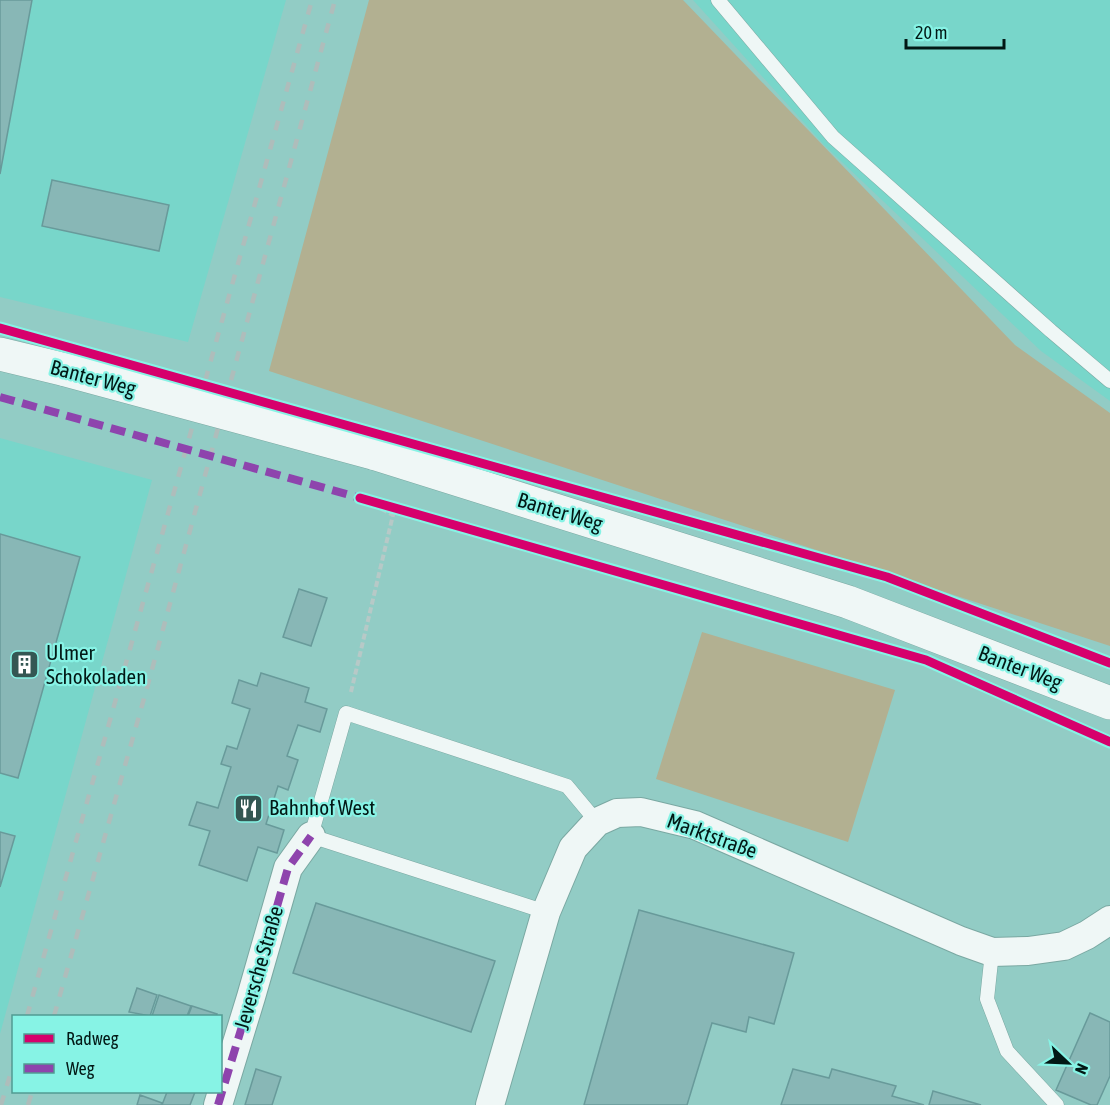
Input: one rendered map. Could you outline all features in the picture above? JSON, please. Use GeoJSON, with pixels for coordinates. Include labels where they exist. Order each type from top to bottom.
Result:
{"type":"FeatureCollection","features":[{"type":"Feature","properties":{"kind":"street","name":"Banter Weg"},"geometry":{"type":"LineString","coordinates":[[0,354],[373,453],[848,602],[1110,703]]}},
{"type":"Feature","properties":{"kind":"street","name":"Marktstraße"},"geometry":{"type":"LineString","coordinates":[[490,1105],[546,912],[573,848],[597,822],[617,813],[641,812],[695,825],[961,941],[992,952],[1028,951],[1064,946],[1110,920]]}},
{"type":"Feature","properties":{"kind":"street","name":"Jeversche Straße"},"geometry":{"type":"LineString","coordinates":[[222,1092],[288,868],[311,836]]}},
{"type":"Feature","properties":{"kind":"lane"},"geometry":{"type":"LineString","coordinates":[[718,0],[833,136],[1110,381]]}},
{"type":"Feature","properties":{"kind":"lane"},"geometry":{"type":"LineString","coordinates":[[546,912],[311,836],[346,713],[567,786],[597,822]]}},
{"type":"Feature","properties":{"kind":"lane"},"geometry":{"type":"LineString","coordinates":[[992,952],[987,999],[1007,1051],[1057,1105]]}},
{"type":"Feature","properties":{"kind":"path"},"geometry":{"type":"LineString","coordinates":[[346,713],[393,515],[360,498]]}},
{"type":"Feature","properties":{"kind":"shaded area"},"geometry":{"type":"Polygon","coordinates":[[[0,0],[286,0],[188,342],[0,297],[0,0]]]}},
{"type":"Feature","properties":{"kind":"shaded area"},"geometry":{"type":"Polygon","coordinates":[[[369,0],[683,0],[1015,345],[1110,413],[1110,646],[269,371],[369,0]]]}},
{"type":"Feature","properties":{"kind":"shaded area"},"geometry":{"type":"Polygon","coordinates":[[[693,0],[1110,0],[1110,401],[1041,351],[824,145],[693,0]]]}},
{"type":"Feature","properties":{"kind":"shaded area"},"geometry":{"type":"Polygon","coordinates":[[[0,438],[152,480],[0,1034],[0,438]]]}},
{"type":"Feature","properties":{"kind":"shaded area"},"geometry":{"type":"Polygon","coordinates":[[[702,632],[895,690],[848,842],[656,779],[702,632]]]}},
{"type":"Feature","properties":{"kind":"building"},"geometry":{"type":"Polygon","coordinates":[[[0,0],[32,0],[0,174],[0,0]]]}},
{"type":"Feature","properties":{"kind":"building"},"geometry":{"type":"Polygon","coordinates":[[[52,180],[169,205],[159,251],[42,226],[52,180]]]}},
{"type":"Feature","properties":{"kind":"building","name":"Ulmer Schokoladen"},"geometry":{"type":"Polygon","coordinates":[[[0,534],[80,557],[18,778],[0,773],[0,534]]]}},
{"type":"Feature","properties":{"kind":"building"},"geometry":{"type":"Polygon","coordinates":[[[299,589],[327,598],[311,646],[283,637],[299,589]]]}},
{"type":"Feature","properties":{"kind":"building"},"geometry":{"type":"Polygon","coordinates":[[[261,673],[309,688],[305,702],[327,709],[320,732],[298,725],[287,756],[298,760],[288,790],[278,786],[266,824],[284,830],[277,853],[258,847],[247,881],[199,865],[210,831],[189,825],[197,802],[218,808],[231,767],[221,764],[227,746],[237,749],[250,709],[232,703],[239,680],[257,686],[261,673]]]}},
{"type":"Feature","properties":{"kind":"building"},"geometry":{"type":"Polygon","coordinates":[[[0,832],[15,836],[0,887],[0,832]]]}},
{"type":"Feature","properties":{"kind":"building"},"geometry":{"type":"Polygon","coordinates":[[[316,903],[495,961],[471,1032],[293,973],[316,903]]]}},
{"type":"Feature","properties":{"kind":"building"},"geometry":{"type":"Polygon","coordinates":[[[639,910],[794,953],[774,1024],[749,1017],[746,1032],[712,1023],[687,1105],[584,1105],[639,910]]]}},
{"type":"Feature","properties":{"kind":"building"},"geometry":{"type":"Polygon","coordinates":[[[137,988],[157,995],[150,1015],[129,1012],[137,988]]]}},
{"type":"Feature","properties":{"kind":"building"},"geometry":{"type":"Polygon","coordinates":[[[159,995],[191,1006],[187,1015],[152,1015],[159,995]]]}},
{"type":"Feature","properties":{"kind":"building"},"geometry":{"type":"Polygon","coordinates":[[[192,1006],[217,1014],[216,1015],[188,1015],[192,1006]]]}},
{"type":"Feature","properties":{"kind":"building"},"geometry":{"type":"Polygon","coordinates":[[[1090,1013],[1110,1022],[1110,1076],[1097,1105],[1091,1105],[1056,1090],[1090,1013]]]}},
{"type":"Feature","properties":{"kind":"building"},"geometry":{"type":"Polygon","coordinates":[[[256,1069],[281,1077],[272,1105],[245,1105],[256,1069]]]}},
{"type":"Feature","properties":{"kind":"building"},"geometry":{"type":"Polygon","coordinates":[[[793,1069],[829,1078],[832,1069],[896,1086],[892,1096],[924,1105],[781,1105],[793,1069]]]}},
{"type":"Feature","properties":{"kind":"building"},"geometry":{"type":"Polygon","coordinates":[[[933,1091],[981,1105],[929,1105],[933,1091]]]}},
{"type":"Feature","properties":{"kind":"building"},"geometry":{"type":"Polygon","coordinates":[[[167,1093],[195,1093],[190,1105],[162,1105],[167,1093]]]}},
{"type":"Feature","properties":{"kind":"building"},"geometry":{"type":"Polygon","coordinates":[[[140,1095],[162,1103],[161,1105],[137,1105],[140,1095]]]}},
{"type":"Feature","properties":{"kind":"railway"},"geometry":{"type":"LineString","coordinates":[[27,1015],[312,0]]}},
{"type":"Feature","properties":{"kind":"railway"},"geometry":{"type":"LineString","coordinates":[[54,1015],[145,695],[335,0]]}},
{"type":"Feature","properties":{"kind":"railway"},"geometry":{"type":"LineString","coordinates":[[1,1105],[12,1069]]}},
{"type":"Feature","properties":{"kind":"railway"},"geometry":{"type":"LineString","coordinates":[[28,1105],[32,1093]]}},
{"type":"Feature","properties":{"kind":"marked path"},"geometry":{"type":"LineString","coordinates":[[0,397],[364,499]]}},
{"type":"Feature","properties":{"kind":"marked path"},"geometry":{"type":"LineString","coordinates":[[222,1092],[288,868],[311,836]]}},
{"type":"Feature","properties":{"kind":"marked path"},"geometry":{"type":"LineString","coordinates":[[218,1105],[222,1093]]}},
{"type":"Feature","properties":{"kind":"cycle path"},"geometry":{"type":"LineString","coordinates":[[0,328],[887,577],[1110,663]]}},
{"type":"Feature","properties":{"kind":"cycle path"},"geometry":{"type":"LineString","coordinates":[[360,498],[926,660],[1110,742]]}},
{"type":"Feature","properties":{"kind":"place","name":"Ulmer Schokoladen"},"geometry":{"type":"Point","coordinates":[25,665]}},
{"type":"Feature","properties":{"kind":"place","name":"Bahnhof West"},"geometry":{"type":"Point","coordinates":[248,808]}}]}
